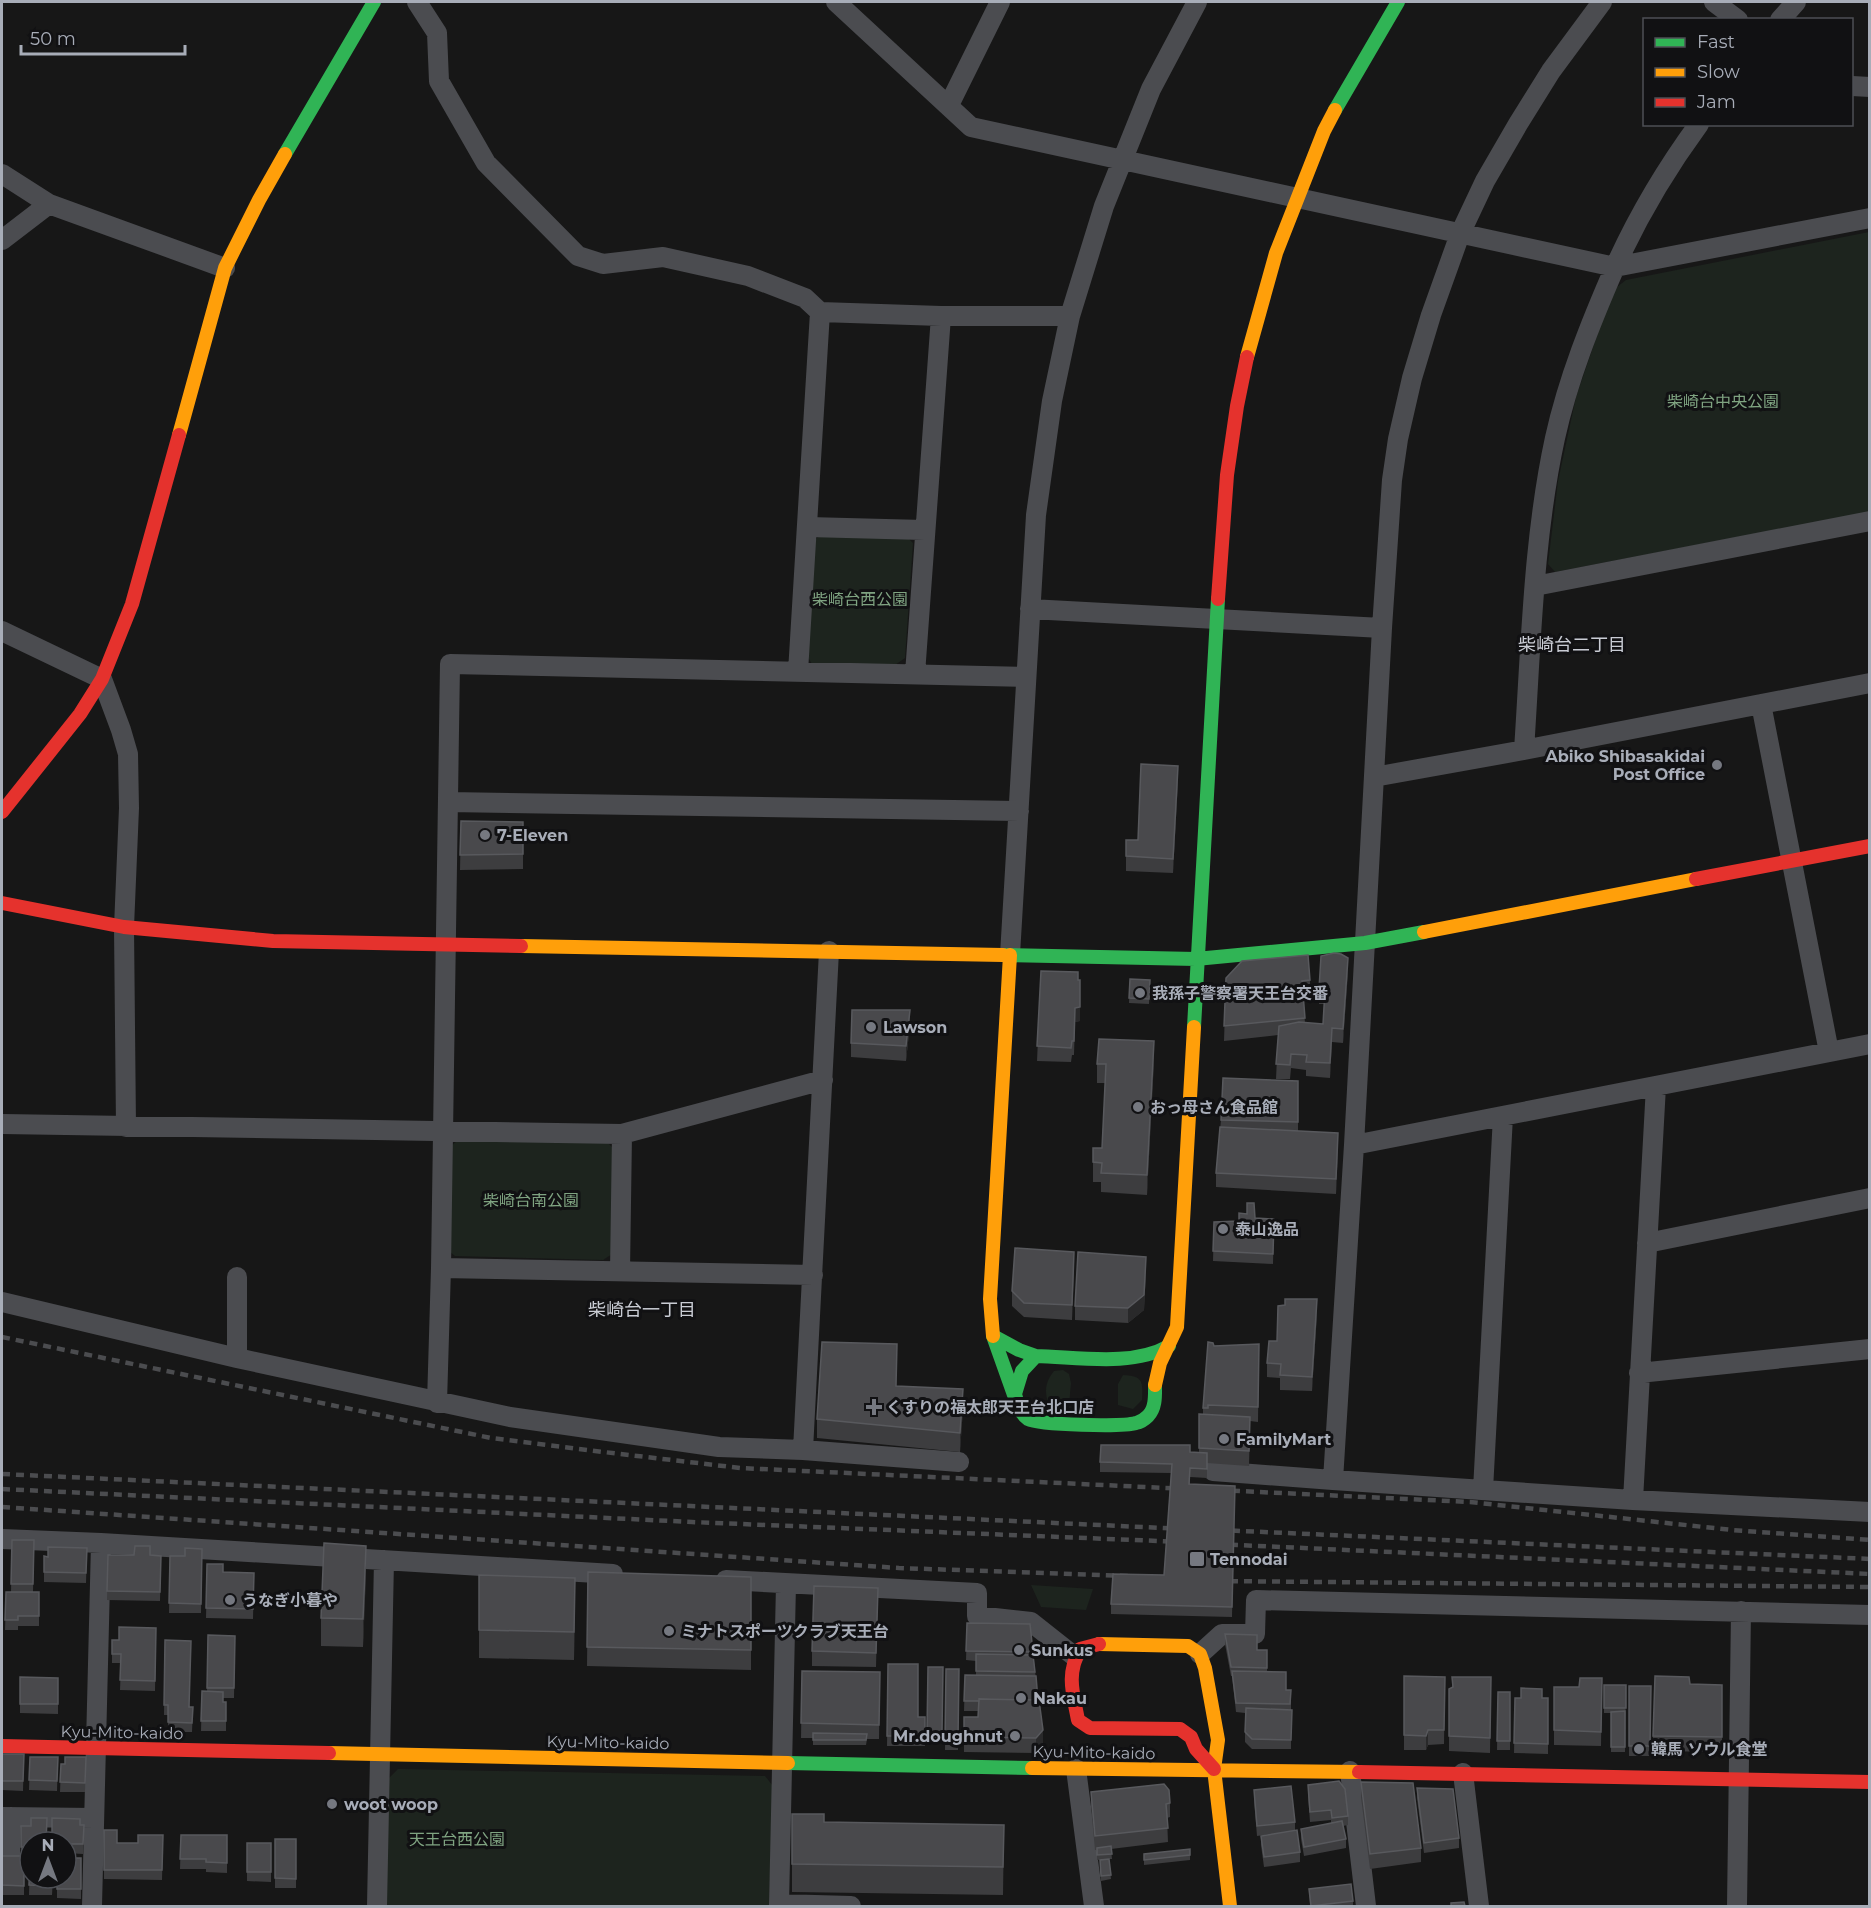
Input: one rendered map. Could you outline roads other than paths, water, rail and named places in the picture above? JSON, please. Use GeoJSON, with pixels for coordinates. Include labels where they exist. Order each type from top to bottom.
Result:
{"type":"FeatureCollection","features":[{"type":"Feature","properties":{"kind":"street"},"geometry":{"type":"LineString","coordinates":[[2,812],[80,714],[102,679],[132,604],[225,268],[259,200],[374,2]]}},
{"type":"Feature","properties":{"kind":"street"},"geometry":{"type":"LineString","coordinates":[[417,2],[437,33],[439,81],[486,163],[578,256],[603,264],[663,257],[748,276],[805,298],[820,312],[940,316],[1070,316]]}},
{"type":"Feature","properties":{"kind":"street"},"geometry":{"type":"LineString","coordinates":[[949,105],[1000,2]]}},
{"type":"Feature","properties":{"kind":"street"},"geometry":{"type":"LineString","coordinates":[[1197,2],[1151,89],[1104,206],[1070,316],[1052,401],[1035,515],[990,1299],[993,1336],[1020,1410],[1028,1419],[1044,1422],[1135,1424],[1144,1421],[1153,1411],[1156,1376],[1177,1327],[1196,959],[1217,620],[1227,476],[1237,406],[1251,338],[1276,253],[1297,198],[1324,131],[1398,2]]}},
{"type":"Feature","properties":{"kind":"street"},"geometry":{"type":"LineString","coordinates":[[1333,1480],[1382,628],[1392,480],[1398,439],[1412,378],[1431,315],[1460,234],[1485,182],[1551,70],[1602,2]]}},
{"type":"Feature","properties":{"kind":"street"},"geometry":{"type":"LineString","coordinates":[[1714,2],[1735,18]]}},
{"type":"Feature","properties":{"kind":"street"},"geometry":{"type":"LineString","coordinates":[[1782,18],[1796,2]]}},
{"type":"Feature","properties":{"kind":"street"},"geometry":{"type":"LineString","coordinates":[[846,5],[971,127],[1615,267],[1869,218]]}},
{"type":"Feature","properties":{"kind":"street"},"geometry":{"type":"LineString","coordinates":[[1853,86],[1869,87]]}},
{"type":"Feature","properties":{"kind":"street"},"geometry":{"type":"LineString","coordinates":[[1524,750],[1535,586],[1547,479],[1567,391],[1630,234],[1666,171],[1698,126]]}},
{"type":"Feature","properties":{"kind":"street"},"geometry":{"type":"LineString","coordinates":[[2,174],[50,204],[225,268]]}},
{"type":"Feature","properties":{"kind":"street"},"geometry":{"type":"LineString","coordinates":[[2,240],[50,204]]}},
{"type":"Feature","properties":{"kind":"street"},"geometry":{"type":"LineString","coordinates":[[798,672],[820,312]]}},
{"type":"Feature","properties":{"kind":"street"},"geometry":{"type":"LineString","coordinates":[[915,674],[940,316]]}},
{"type":"Feature","properties":{"kind":"street"},"geometry":{"type":"LineString","coordinates":[[1535,586],[1869,522]]}},
{"type":"Feature","properties":{"kind":"street"},"geometry":{"type":"LineString","coordinates":[[808,527],[924,530]]}},
{"type":"Feature","properties":{"kind":"street"},"geometry":{"type":"LineString","coordinates":[[1030,609],[1382,628]]}},
{"type":"Feature","properties":{"kind":"street"},"geometry":{"type":"LineString","coordinates":[[2,631],[102,679],[128,754],[129,808],[124,927],[126,1127]]}},
{"type":"Feature","properties":{"kind":"street"},"geometry":{"type":"LineString","coordinates":[[437,1403],[450,664],[1026,677]]}},
{"type":"Feature","properties":{"kind":"street"},"geometry":{"type":"LineString","coordinates":[[1374,777],[1869,683]]}},
{"type":"Feature","properties":{"kind":"street"},"geometry":{"type":"LineString","coordinates":[[1761,704],[1829,1052]]}},
{"type":"Feature","properties":{"kind":"street"},"geometry":{"type":"LineString","coordinates":[[448,802],[1019,812]]}},
{"type":"Feature","properties":{"kind":"street"},"geometry":{"type":"LineString","coordinates":[[2,903],[124,927],[273,941],[1196,959],[1365,944],[1869,846]]}},
{"type":"Feature","properties":{"kind":"street"},"geometry":{"type":"LineString","coordinates":[[803,1450],[829,951]]}},
{"type":"Feature","properties":{"kind":"street"},"geometry":{"type":"LineString","coordinates":[[1354,1145],[1869,1044]]}},
{"type":"Feature","properties":{"kind":"street"},"geometry":{"type":"LineString","coordinates":[[2,1124],[622,1134],[823,1080]]}},
{"type":"Feature","properties":{"kind":"street"},"geometry":{"type":"LineString","coordinates":[[1633,1500],[1656,1086]]}},
{"type":"Feature","properties":{"kind":"street"},"geometry":{"type":"LineString","coordinates":[[1482,1490],[1503,1116]]}},
{"type":"Feature","properties":{"kind":"street"},"geometry":{"type":"LineString","coordinates":[[620,1271],[622,1134]]}},
{"type":"Feature","properties":{"kind":"street"},"geometry":{"type":"LineString","coordinates":[[1647,1242],[1869,1198]]}},
{"type":"Feature","properties":{"kind":"street"},"geometry":{"type":"LineString","coordinates":[[441,1268],[813,1275]]}},
{"type":"Feature","properties":{"kind":"street"},"geometry":{"type":"LineString","coordinates":[[237,1277],[237,1358]]}},
{"type":"Feature","properties":{"kind":"street"},"geometry":{"type":"LineString","coordinates":[[2,1302],[237,1358],[510,1417],[719,1447],[803,1450],[959,1462]]}},
{"type":"Feature","properties":{"kind":"street"},"geometry":{"type":"LineString","coordinates":[[993,1336],[1036,1356],[1130,1359],[1142,1362],[1151,1368],[1156,1376]]}},
{"type":"Feature","properties":{"kind":"street"},"geometry":{"type":"LineString","coordinates":[[1130,1359],[1155,1354],[1169,1346]]}},
{"type":"Feature","properties":{"kind":"street"},"geometry":{"type":"LineString","coordinates":[[1640,1373],[1869,1349]]}},
{"type":"Feature","properties":{"kind":"street"},"geometry":{"type":"LineString","coordinates":[[1014,1395],[1017,1378],[1025,1365],[1036,1356]]}},
{"type":"Feature","properties":{"kind":"street"},"geometry":{"type":"LineString","coordinates":[[1213,1470],[1633,1500],[1869,1512]]}},
{"type":"Feature","properties":{"kind":"street"},"geometry":{"type":"LineString","coordinates":[[2,1539],[632,1575]]}},
{"type":"Feature","properties":{"kind":"street"},"geometry":{"type":"LineString","coordinates":[[92,1906],[101,1543]]}},
{"type":"Feature","properties":{"kind":"street"},"geometry":{"type":"LineString","coordinates":[[377,1906],[384,1560]]}},
{"type":"Feature","properties":{"kind":"street"},"geometry":{"type":"LineString","coordinates":[[703,1579],[977,1593],[977,1616],[1031,1622],[1074,1656]]}},
{"type":"Feature","properties":{"kind":"street"},"geometry":{"type":"LineString","coordinates":[[786,1584],[779,1905],[851,1906]]}},
{"type":"Feature","properties":{"kind":"street"},"geometry":{"type":"LineString","coordinates":[[1200,1654],[1222,1634],[1255,1634],[1256,1600],[1869,1615]]}},
{"type":"Feature","properties":{"kind":"street"},"geometry":{"type":"LineString","coordinates":[[1737,1906],[1741,1611]]}},
{"type":"Feature","properties":{"kind":"street"},"geometry":{"type":"LineString","coordinates":[[1214,1769],[1196,1749],[1191,1737],[1180,1729],[1090,1728],[1083,1725],[1076,1713],[1071,1671],[1074,1656],[1080,1649],[1105,1643],[1188,1646],[1200,1654],[1209,1686],[1218,1740],[1214,1769],[1230,1906]]}},
{"type":"Feature","properties":{"kind":"street","name":"Kyu-Mito-kaido"},"geometry":{"type":"LineString","coordinates":[[2,1746],[1076,1769],[1350,1771],[1869,1782]]}},
{"type":"Feature","properties":{"kind":"street"},"geometry":{"type":"LineString","coordinates":[[1076,1769],[1094,1906]]}},
{"type":"Feature","properties":{"kind":"street"},"geometry":{"type":"LineString","coordinates":[[1350,1771],[1366,1906]]}},
{"type":"Feature","properties":{"kind":"street"},"geometry":{"type":"LineString","coordinates":[[1463,1773],[1479,1906]]}},
{"type":"Feature","properties":{"kind":"street"},"geometry":{"type":"LineString","coordinates":[[10,1856],[6,1817],[94,1818]]}},
{"type":"Feature","properties":{"kind":"railway"},"geometry":{"type":"LineString","coordinates":[[2,1337],[491,1438],[740,1468],[1188,1489]]}},
{"type":"Feature","properties":{"kind":"railway"},"geometry":{"type":"LineString","coordinates":[[2,1474],[1185,1529]]}},
{"type":"Feature","properties":{"kind":"railway"},"geometry":{"type":"LineString","coordinates":[[2,1489],[692,1522],[1183,1542]]}},
{"type":"Feature","properties":{"kind":"railway"},"geometry":{"type":"LineString","coordinates":[[1218,1490],[1470,1502],[1732,1530],[1870,1540]]}},
{"type":"Feature","properties":{"kind":"railway"},"geometry":{"type":"LineString","coordinates":[[2,1507],[899,1568],[1129,1576]]}},
{"type":"Feature","properties":{"kind":"railway"},"geometry":{"type":"LineString","coordinates":[[1218,1530],[1870,1559]]}},
{"type":"Feature","properties":{"kind":"railway"},"geometry":{"type":"LineString","coordinates":[[1216,1544],[1870,1574]]}},
{"type":"Feature","properties":{"kind":"railway"},"geometry":{"type":"LineString","coordinates":[[1216,1581],[1870,1587]]}},
{"type":"Feature","properties":{"kind":"place","name":"Abiko Shibasakidai Post Office"},"geometry":{"type":"Point","coordinates":[1717,765]}},
{"type":"Feature","properties":{"kind":"place","name":"7-Eleven"},"geometry":{"type":"Point","coordinates":[485,835]}},
{"type":"Feature","properties":{"kind":"place","name":"我孫子警察署天王台交番"},"geometry":{"type":"Point","coordinates":[1140,993]}},
{"type":"Feature","properties":{"kind":"place","name":"Lawson"},"geometry":{"type":"Point","coordinates":[871,1027]}},
{"type":"Feature","properties":{"kind":"place","name":"おっ母さん食品館"},"geometry":{"type":"Point","coordinates":[1138,1107]}},
{"type":"Feature","properties":{"kind":"place","name":"泰山逸品"},"geometry":{"type":"Point","coordinates":[1223,1229]}},
{"type":"Feature","properties":{"kind":"place","name":"くすりの福太郎天王台北口店"},"geometry":{"type":"Point","coordinates":[874,1407]}},
{"type":"Feature","properties":{"kind":"place","name":"FamilyMart"},"geometry":{"type":"Point","coordinates":[1224,1439]}},
{"type":"Feature","properties":{"kind":"place","name":"Tennodai"},"geometry":{"type":"Point","coordinates":[1197,1559]}},
{"type":"Feature","properties":{"kind":"place","name":"うなぎ小暮や"},"geometry":{"type":"Point","coordinates":[230,1600]}},
{"type":"Feature","properties":{"kind":"place","name":"ミナトスポーツクラブ天王台"},"geometry":{"type":"Point","coordinates":[669,1631]}},
{"type":"Feature","properties":{"kind":"place","name":"Sunkus"},"geometry":{"type":"Point","coordinates":[1019,1650]}},
{"type":"Feature","properties":{"kind":"place","name":"Nakau"},"geometry":{"type":"Point","coordinates":[1021,1698]}},
{"type":"Feature","properties":{"kind":"place","name":"Mr.doughnut"},"geometry":{"type":"Point","coordinates":[1015,1736]}},
{"type":"Feature","properties":{"kind":"place","name":"韓馬 ソウル食堂"},"geometry":{"type":"Point","coordinates":[1639,1749]}},
{"type":"Feature","properties":{"kind":"place","name":"woot woop"},"geometry":{"type":"Point","coordinates":[332,1804]}},
{"type":"Feature","properties":{"kind":"district","name":"柴崎台二丁目"},"geometry":{"type":"Point","coordinates":[1572,645]}},
{"type":"Feature","properties":{"kind":"district","name":"柴崎台一丁目"},"geometry":{"type":"Point","coordinates":[642,1310]}},
{"type":"Feature","properties":{"kind":"park label","name":"柴崎台中央公園"},"geometry":{"type":"Point","coordinates":[1723,401]}},
{"type":"Feature","properties":{"kind":"park label","name":"柴崎台西公園"},"geometry":{"type":"Point","coordinates":[860,599]}},
{"type":"Feature","properties":{"kind":"park label","name":"柴崎台南公園"},"geometry":{"type":"Point","coordinates":[531,1200]}},
{"type":"Feature","properties":{"kind":"park label","name":"天王台西公園"},"geometry":{"type":"Point","coordinates":[457,1839]}}]}
